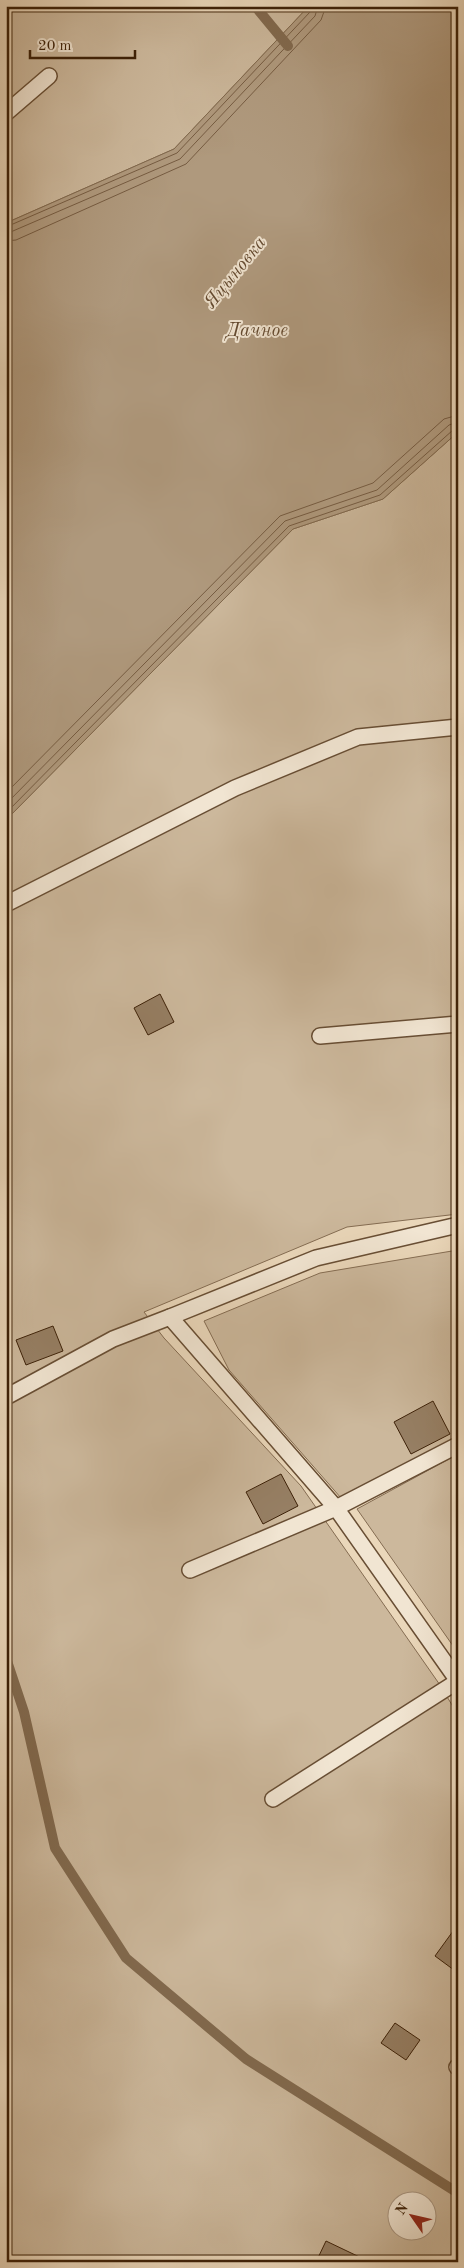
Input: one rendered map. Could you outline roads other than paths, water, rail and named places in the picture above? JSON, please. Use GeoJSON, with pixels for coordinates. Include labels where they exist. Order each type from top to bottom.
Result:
{"type":"FeatureCollection","features":[{"type":"Feature","properties":{"kind":"lane"},"geometry":{"type":"LineString","coordinates":[[6,113],[49,76]]}},
{"type":"Feature","properties":{"kind":"lane"},"geometry":{"type":"LineString","coordinates":[[6,904],[235,788],[358,737],[458,727]]}},
{"type":"Feature","properties":{"kind":"lane"},"geometry":{"type":"LineString","coordinates":[[320,1036],[458,1024]]}},
{"type":"Feature","properties":{"kind":"lane"},"geometry":{"type":"LineString","coordinates":[[6,1397],[113,1339],[316,1258],[458,1225]]}},
{"type":"Feature","properties":{"kind":"lane"},"geometry":{"type":"LineString","coordinates":[[170,1317],[336,1508],[458,1681],[273,1799]]}},
{"type":"Feature","properties":{"kind":"lane"},"geometry":{"type":"LineString","coordinates":[[190,1570],[336,1508],[458,1445]]}},
{"type":"Feature","properties":{"kind":"water","name":"Дачное"},"geometry":{"type":"Polygon","coordinates":[[[309,6],[458,6],[458,432],[383,499],[293,529],[6,820],[6,223],[174,149],[309,6]]]}},
{"type":"Feature","properties":{"kind":"waterway"},"geometry":{"type":"LineString","coordinates":[[255,6],[288,46]]}},
{"type":"Feature","properties":{"kind":"waterway"},"geometry":{"type":"LineString","coordinates":[[6,1658],[24,1712],[55,1848],[126,1958],[246,2059],[458,2193]]}},
{"type":"Feature","properties":{"kind":"water label","name":"Яцыновка"},"geometry":{"type":"Point","coordinates":[236,273]}}]}
